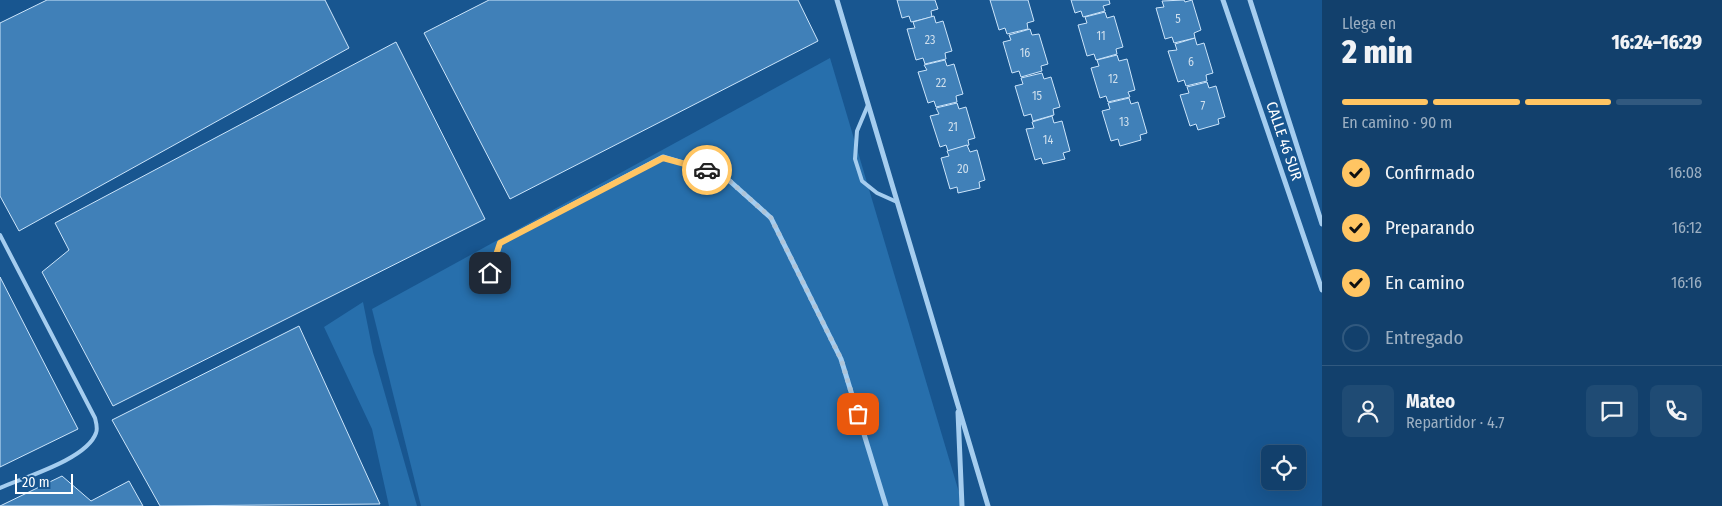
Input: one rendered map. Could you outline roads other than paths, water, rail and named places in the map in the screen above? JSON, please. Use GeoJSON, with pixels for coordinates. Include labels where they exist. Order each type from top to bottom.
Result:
{"type":"FeatureCollection","features":[{"type":"Feature","properties":{"kind":"street"},"geometry":{"type":"LineString","coordinates":[[837,0],[988,506]]}},
{"type":"Feature","properties":{"kind":"street","name":"CALLE 46 SUR"},"geometry":{"type":"LineString","coordinates":[[1223,0],[1322,290]]}},
{"type":"Feature","properties":{"kind":"street","name":"CALLE 46 SUR"},"geometry":{"type":"LineString","coordinates":[[1250,0],[1322,224]]}},
{"type":"Feature","properties":{"kind":"street"},"geometry":{"type":"LineString","coordinates":[[490,273],[500,243],[663,158],[723,175],[771,218],[841,359],[886,506]]}},
{"type":"Feature","properties":{"kind":"street"},"geometry":{"type":"LineString","coordinates":[[958,404],[962,506]]}},
{"type":"Feature","properties":{"kind":"lane"},"geometry":{"type":"LineString","coordinates":[[868,105],[857,131],[855,159],[862,181],[877,193],[897,202]]}},
{"type":"Feature","properties":{"kind":"lane"},"geometry":{"type":"LineString","coordinates":[[0,235],[95,418],[98,431],[92,441],[80,453],[0,488]]}}]}
